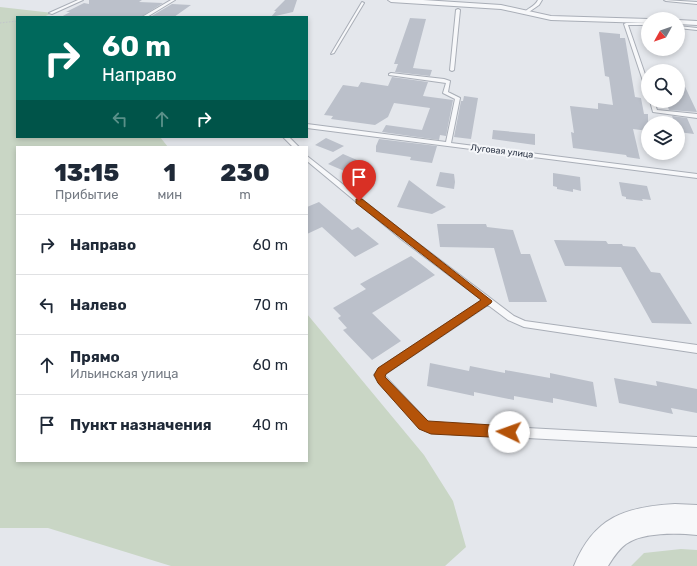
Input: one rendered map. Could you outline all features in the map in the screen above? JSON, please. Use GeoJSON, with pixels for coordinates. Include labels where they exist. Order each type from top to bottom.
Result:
{"type":"FeatureCollection","features":[{"type":"Feature","properties":{"kind":"street"},"geometry":{"type":"LineString","coordinates":[[391,0],[501,7],[551,18],[641,21]]}},
{"type":"Feature","properties":{"kind":"street"},"geometry":{"type":"LineString","coordinates":[[685,22],[697,23]]}},
{"type":"Feature","properties":{"kind":"street"},"geometry":{"type":"LineString","coordinates":[[594,563],[608,539],[623,528],[654,521],[683,518],[697,520]]}},
{"type":"Feature","properties":{"kind":"lane"},"geometry":{"type":"LineString","coordinates":[[51,13],[81,0]]}},
{"type":"Feature","properties":{"kind":"lane"},"geometry":{"type":"LineString","coordinates":[[146,16],[173,0]]}},
{"type":"Feature","properties":{"kind":"lane"},"geometry":{"type":"LineString","coordinates":[[526,12],[531,7],[537,5],[540,0]]}},
{"type":"Feature","properties":{"kind":"lane"},"geometry":{"type":"LineString","coordinates":[[666,0],[697,3]]}},
{"type":"Feature","properties":{"kind":"lane"},"geometry":{"type":"LineString","coordinates":[[332,54],[362,3]]}},
{"type":"Feature","properties":{"kind":"lane"},"geometry":{"type":"LineString","coordinates":[[452,70],[458,10]]}},
{"type":"Feature","properties":{"kind":"lane"},"geometry":{"type":"LineString","coordinates":[[641,24],[626,24],[641,69]]}},
{"type":"Feature","properties":{"kind":"lane"},"geometry":{"type":"LineString","coordinates":[[685,27],[697,28]]}},
{"type":"Feature","properties":{"kind":"lane"},"geometry":{"type":"LineString","coordinates":[[391,74],[444,80],[448,82],[445,92],[458,98],[448,144]]}},
{"type":"Feature","properties":{"kind":"lane"},"geometry":{"type":"LineString","coordinates":[[654,108],[655,112],[697,116]]}},
{"type":"Feature","properties":{"kind":"lane","name":"Луговая улица"},"geometry":{"type":"LineString","coordinates":[[308,126],[697,176]]}},
{"type":"Feature","properties":{"kind":"lane"},"geometry":{"type":"LineString","coordinates":[[287,138],[295,146]]}},
{"type":"Feature","properties":{"kind":"lane"},"geometry":{"type":"LineString","coordinates":[[308,159],[404,237],[511,318],[524,324],[697,349]]}},
{"type":"Feature","properties":{"kind":"lane"},"geometry":{"type":"LineString","coordinates":[[487,301],[382,371],[379,375],[424,425],[431,428],[697,442]]}},
{"type":"Feature","properties":{"kind":"path"},"geometry":{"type":"LineString","coordinates":[[0,23],[16,20]]}},
{"type":"Feature","properties":{"kind":"green space"},"geometry":{"type":"Polygon","coordinates":[[[0,7],[53,13],[46,16],[16,16],[16,138],[161,138],[167,146],[16,146],[16,462],[308,462],[308,315],[424,455],[453,501],[466,547],[445,566],[171,566],[48,528],[0,528],[0,7]]]}},
{"type":"Feature","properties":{"kind":"green space"},"geometry":{"type":"Polygon","coordinates":[[[681,549],[697,550],[697,566],[631,566],[644,553],[681,549]]]}},
{"type":"Feature","properties":{"kind":"building"},"geometry":{"type":"Polygon","coordinates":[[[89,0],[142,0],[139,2],[163,3],[143,16],[63,16],[70,12],[66,12],[84,3],[89,4],[89,0]]]}},
{"type":"Feature","properties":{"kind":"building"},"geometry":{"type":"Polygon","coordinates":[[[285,0],[297,0],[293,12],[272,16],[276,11],[274,11],[285,0]]]}},
{"type":"Feature","properties":{"kind":"building"},"geometry":{"type":"Polygon","coordinates":[[[172,4],[191,5],[175,16],[152,16],[172,4]]]}},
{"type":"Feature","properties":{"kind":"building"},"geometry":{"type":"Polygon","coordinates":[[[410,18],[426,19],[413,68],[432,70],[430,76],[395,72],[398,64],[394,64],[410,18]]]}},
{"type":"Feature","properties":{"kind":"building"},"geometry":{"type":"Polygon","coordinates":[[[599,32],[620,34],[620,38],[625,38],[635,97],[641,98],[641,108],[643,108],[644,114],[648,114],[648,116],[641,116],[641,130],[633,129],[640,159],[627,157],[626,155],[573,148],[571,132],[574,133],[570,106],[598,109],[598,103],[613,105],[609,77],[605,76],[599,32]]]}},
{"type":"Feature","properties":{"kind":"building"},"geometry":{"type":"Polygon","coordinates":[[[392,77],[428,82],[423,96],[453,100],[446,136],[440,135],[439,140],[382,132],[386,125],[422,130],[430,108],[394,103],[388,117],[375,125],[331,119],[333,116],[324,115],[343,85],[358,87],[361,82],[388,86],[392,77]]]}},
{"type":"Feature","properties":{"kind":"building"},"geometry":{"type":"Polygon","coordinates":[[[685,87],[697,112],[669,110],[668,108],[685,108],[685,87]]]}},
{"type":"Feature","properties":{"kind":"building"},"geometry":{"type":"Polygon","coordinates":[[[464,96],[478,98],[471,139],[454,137],[461,101],[463,101],[464,96]]]}},
{"type":"Feature","properties":{"kind":"building"},"geometry":{"type":"Polygon","coordinates":[[[685,118],[687,118],[694,134],[685,133],[685,118]]]}},
{"type":"Feature","properties":{"kind":"building"},"geometry":{"type":"Polygon","coordinates":[[[493,130],[535,134],[535,145],[492,139],[493,130]]]}},
{"type":"Feature","properties":{"kind":"building"},"geometry":{"type":"Polygon","coordinates":[[[326,138],[344,146],[333,152],[315,145],[326,138]]]}},
{"type":"Feature","properties":{"kind":"building"},"geometry":{"type":"Polygon","coordinates":[[[379,139],[437,146],[432,163],[410,160],[411,157],[376,152],[376,146],[379,139]]]}},
{"type":"Feature","properties":{"kind":"building"},"geometry":{"type":"Polygon","coordinates":[[[343,154],[364,163],[349,173],[328,164],[343,154]]]}},
{"type":"Feature","properties":{"kind":"building"},"geometry":{"type":"Polygon","coordinates":[[[440,172],[454,174],[454,189],[436,186],[440,172]]]}},
{"type":"Feature","properties":{"kind":"building"},"geometry":{"type":"Polygon","coordinates":[[[553,173],[580,177],[581,191],[573,189],[573,192],[557,189],[557,187],[553,186],[553,173]]]}},
{"type":"Feature","properties":{"kind":"building"},"geometry":{"type":"Polygon","coordinates":[[[409,180],[446,207],[432,214],[397,207],[409,180]]]}},
{"type":"Feature","properties":{"kind":"building"},"geometry":{"type":"Polygon","coordinates":[[[619,182],[647,186],[651,200],[642,199],[643,201],[626,199],[626,197],[622,196],[619,182]]]}},
{"type":"Feature","properties":{"kind":"building"},"geometry":{"type":"Polygon","coordinates":[[[319,202],[352,230],[358,227],[379,244],[355,257],[322,227],[308,234],[308,207],[319,202]]]}},
{"type":"Feature","properties":{"kind":"building"},"geometry":{"type":"Polygon","coordinates":[[[437,224],[486,224],[487,227],[513,230],[521,254],[530,254],[547,302],[509,302],[494,248],[440,247],[437,224]]]}},
{"type":"Feature","properties":{"kind":"building"},"geometry":{"type":"Polygon","coordinates":[[[554,240],[606,241],[608,244],[622,244],[623,246],[635,247],[651,272],[660,273],[692,324],[652,323],[621,267],[565,266],[554,240]]]}},
{"type":"Feature","properties":{"kind":"building"},"geometry":{"type":"Polygon","coordinates":[[[411,256],[435,275],[372,313],[401,341],[372,360],[343,330],[347,328],[338,318],[341,316],[333,308],[366,289],[360,284],[411,256]]]}},
{"type":"Feature","properties":{"kind":"building"},"geometry":{"type":"Polygon","coordinates":[[[430,363],[469,371],[470,366],[505,373],[505,370],[550,378],[550,373],[593,382],[597,407],[553,398],[553,403],[514,396],[514,400],[474,392],[474,396],[427,386],[430,363]]]}},
{"type":"Feature","properties":{"kind":"building"},"geometry":{"type":"Polygon","coordinates":[[[614,378],[657,386],[656,381],[697,389],[697,413],[671,408],[673,414],[619,403],[614,378]]]}},
{"type":"Feature","properties":{"kind":"route"},"geometry":{"type":"LineString","coordinates":[[359,201],[487,301],[382,371],[379,375],[382,380],[424,425],[431,428],[509,432]]}}]}
